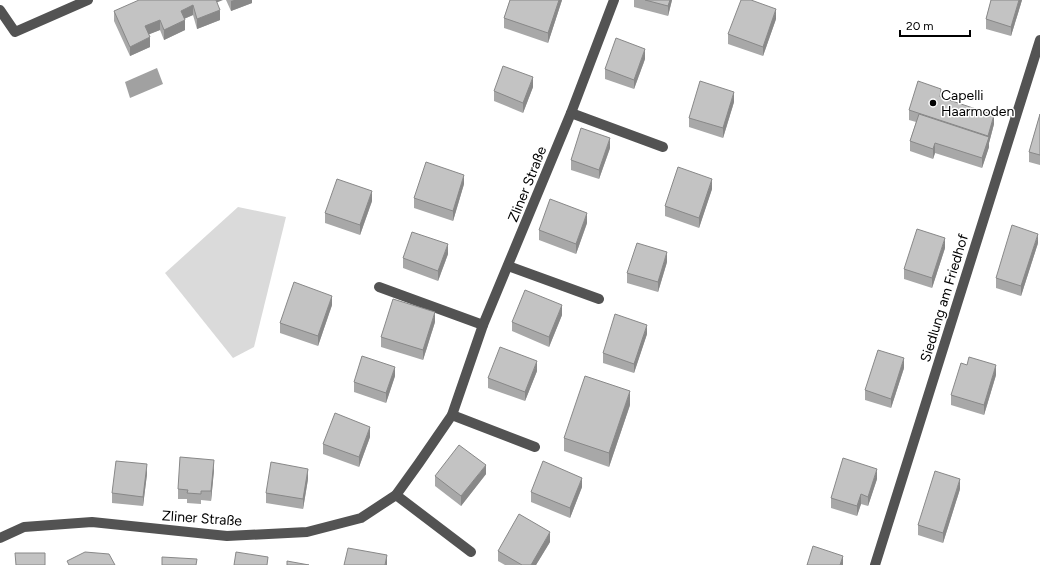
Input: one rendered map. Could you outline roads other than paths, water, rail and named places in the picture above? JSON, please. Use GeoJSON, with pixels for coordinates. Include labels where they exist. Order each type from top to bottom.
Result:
{"type":"FeatureCollection","features":[{"type":"Feature","properties":{"kind":"street"},"geometry":{"type":"LineString","coordinates":[[0,10],[15,32],[88,0]]}},
{"type":"Feature","properties":{"kind":"street","name":"Zliner Straße"},"geometry":{"type":"LineString","coordinates":[[0,538],[24,527],[92,522],[227,536],[307,532],[361,518],[396,495],[452,415],[483,326],[572,114],[614,0]]}},
{"type":"Feature","properties":{"kind":"street","name":"Siedlung am Friedhof"},"geometry":{"type":"LineString","coordinates":[[875,565],[1040,40]]}},
{"type":"Feature","properties":{"kind":"street"},"geometry":{"type":"LineString","coordinates":[[572,114],[662,148]]}},
{"type":"Feature","properties":{"kind":"street"},"geometry":{"type":"LineString","coordinates":[[508,266],[599,299]]}},
{"type":"Feature","properties":{"kind":"street"},"geometry":{"type":"LineString","coordinates":[[379,288],[483,326]]}},
{"type":"Feature","properties":{"kind":"street"},"geometry":{"type":"LineString","coordinates":[[452,415],[535,447]]}},
{"type":"Feature","properties":{"kind":"street"},"geometry":{"type":"LineString","coordinates":[[396,495],[471,552]]}},
{"type":"Feature","properties":{"kind":"place","name":"Capelli Haarmoden"},"geometry":{"type":"Point","coordinates":[933,103]}}]}
